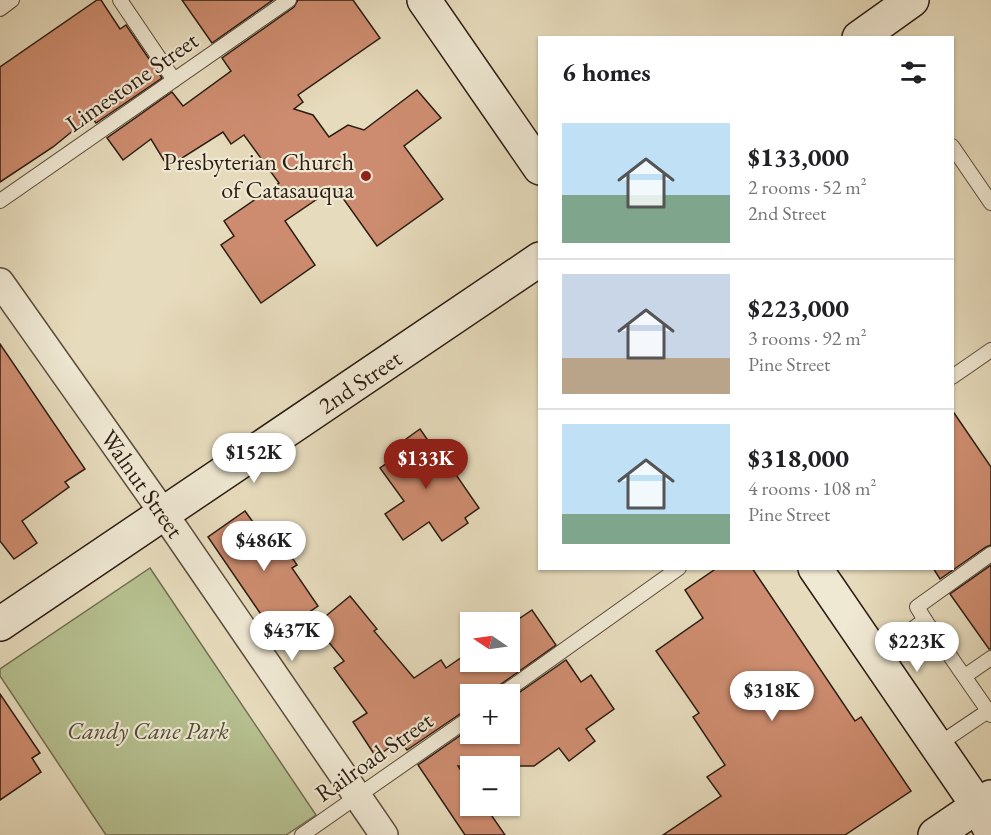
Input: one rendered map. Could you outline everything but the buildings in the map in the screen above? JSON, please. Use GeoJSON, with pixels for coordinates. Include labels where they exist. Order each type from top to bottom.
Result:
{"type":"FeatureCollection","features":[{"type":"Feature","properties":{"kind":"main road"},"geometry":{"type":"LineString","coordinates":[[424,0],[538,165]]}},
{"type":"Feature","properties":{"kind":"main road"},"geometry":{"type":"LineString","coordinates":[[870,34],[912,0]]}},
{"type":"Feature","properties":{"kind":"main road","name":"2nd Street"},"geometry":{"type":"LineString","coordinates":[[0,624],[538,260]]}},
{"type":"Feature","properties":{"kind":"main road"},"geometry":{"type":"LineString","coordinates":[[816,570],[936,746],[987,811],[935,835]]}},
{"type":"Feature","properties":{"kind":"street","name":"Walnut Street"},"geometry":{"type":"LineString","coordinates":[[0,282],[164,514],[384,835]]}},
{"type":"Feature","properties":{"kind":"lane"},"geometry":{"type":"LineString","coordinates":[[0,9],[12,0]]}},
{"type":"Feature","properties":{"kind":"lane"},"geometry":{"type":"LineString","coordinates":[[120,0],[174,80]]}},
{"type":"Feature","properties":{"kind":"lane","name":"Limestone Street"},"geometry":{"type":"LineString","coordinates":[[0,201],[289,0]]}},
{"type":"Feature","properties":{"kind":"lane"},"geometry":{"type":"LineString","coordinates":[[954,149],[991,203]]}},
{"type":"Feature","properties":{"kind":"lane"},"geometry":{"type":"LineString","coordinates":[[954,375],[991,350]]}},
{"type":"Feature","properties":{"kind":"lane"},"geometry":{"type":"LineString","coordinates":[[936,746],[990,713],[985,694],[965,676],[917,607],[991,554]]}},
{"type":"Feature","properties":{"kind":"lane"},"geometry":{"type":"LineString","coordinates":[[516,684],[676,570]]}},
{"type":"Feature","properties":{"kind":"lane"},"geometry":{"type":"LineString","coordinates":[[875,656],[925,620]]}},
{"type":"Feature","properties":{"kind":"lane"},"geometry":{"type":"LineString","coordinates":[[965,676],[991,658]]}},
{"type":"Feature","properties":{"kind":"lane","name":"Railroad Street"},"geometry":{"type":"LineString","coordinates":[[302,835],[460,725]]}},
{"type":"Feature","properties":{"kind":"green space","name":"Candy Cane Park"},"geometry":{"type":"Polygon","coordinates":[[[150,568],[316,815],[286,835],[106,835],[0,676],[0,669],[150,568]]]}},
{"type":"Feature","properties":{"kind":"place","name":"Presbyterian Church of Catasauqua"},"geometry":{"type":"Point","coordinates":[366,176]}}]}
